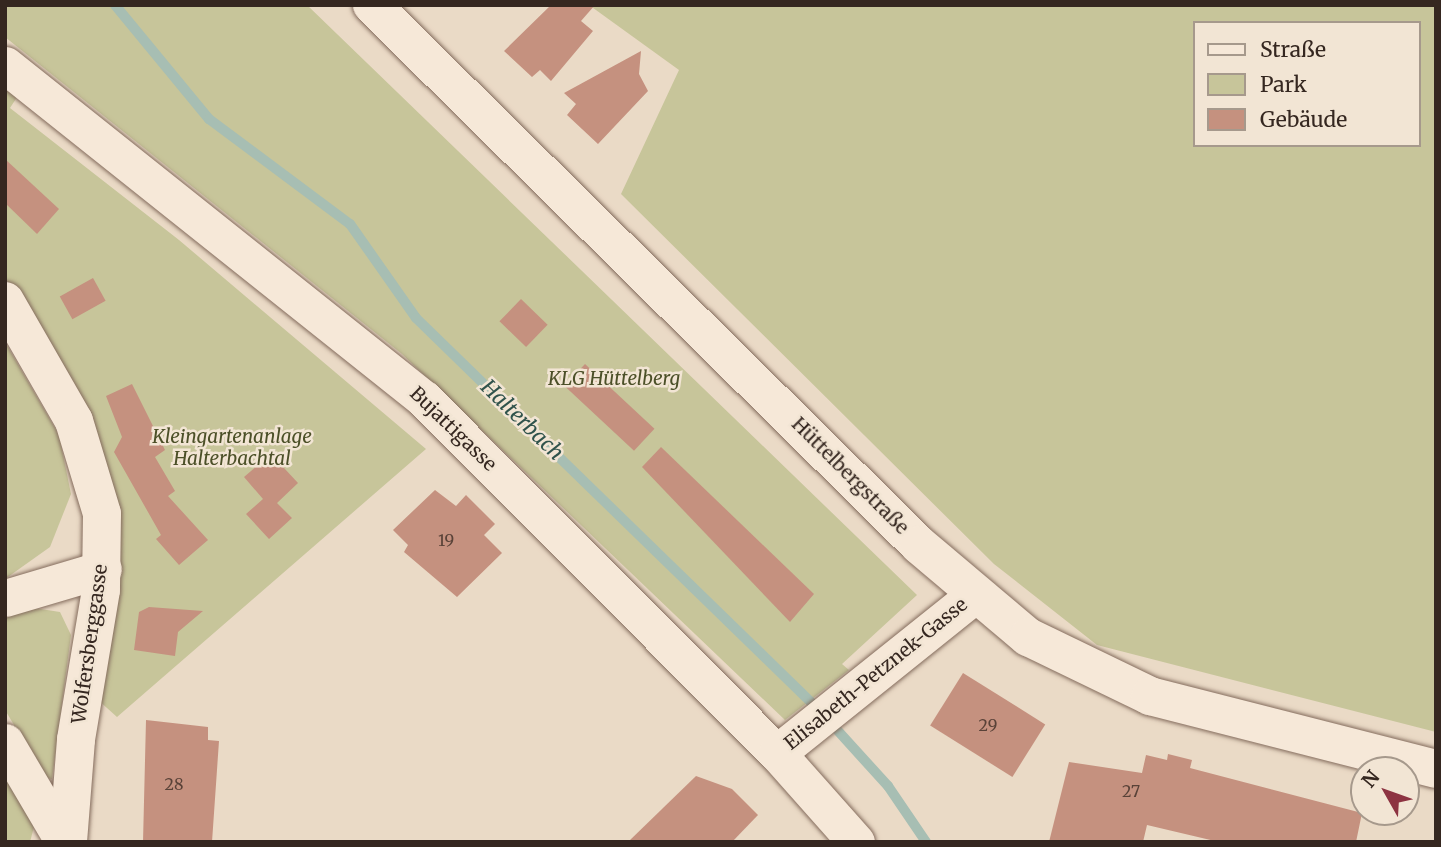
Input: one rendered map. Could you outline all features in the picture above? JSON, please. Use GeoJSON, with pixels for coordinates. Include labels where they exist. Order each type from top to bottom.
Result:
{"type":"FeatureCollection","features":[{"type":"Feature","properties":{"kind":"main road","name":"Hüttelbergstraße"},"geometry":{"type":"LineString","coordinates":[[372,5],[974,595],[1057,656],[1118,684],[1436,769]]}},
{"type":"Feature","properties":{"kind":"main road","name":"Wolfersberggasse"},"geometry":{"type":"LineString","coordinates":[[5,301],[86,448],[102,514],[103,569],[66,842]]}},
{"type":"Feature","properties":{"kind":"street","name":"Bujattigasse"},"geometry":{"type":"LineString","coordinates":[[5,65],[424,399],[778,753],[856,842]]}},
{"type":"Feature","properties":{"kind":"street"},"geometry":{"type":"LineString","coordinates":[[5,598],[103,569]]}},
{"type":"Feature","properties":{"kind":"street","name":"Elisabeth-Petznek-Gasse"},"geometry":{"type":"LineString","coordinates":[[778,753],[974,595]]}},
{"type":"Feature","properties":{"kind":"street"},"geometry":{"type":"LineString","coordinates":[[5,742],[66,842]]}},
{"type":"Feature","properties":{"kind":"green space","name":"KLG Hüttelberg"},"geometry":{"type":"Polygon","coordinates":[[[5,5],[307,5],[917,595],[842,664],[849,670],[785,720],[402,354],[5,37],[5,5]]]}},
{"type":"Feature","properties":{"kind":"green space"},"geometry":{"type":"Polygon","coordinates":[[[589,5],[1436,5],[1436,732],[1097,645],[994,564],[621,194],[679,70],[589,5]]]}},
{"type":"Feature","properties":{"kind":"green space","name":"Kleingartenanlage Halterbachtal"},"geometry":{"type":"Polygon","coordinates":[[[5,83],[19,94],[10,108],[179,240],[426,449],[117,717],[97,699],[100,444],[5,277],[5,83]]]}},
{"type":"Feature","properties":{"kind":"green space"},"geometry":{"type":"Polygon","coordinates":[[[5,342],[59,435],[71,494],[50,547],[5,579],[5,342]]]}},
{"type":"Feature","properties":{"kind":"green space"},"geometry":{"type":"Polygon","coordinates":[[[34,608],[60,612],[71,635],[52,779],[46,778],[5,710],[5,616],[34,608]]]}},
{"type":"Feature","properties":{"kind":"green space"},"geometry":{"type":"Polygon","coordinates":[[[5,774],[35,823],[30,842],[5,842],[5,774]]]}},
{"type":"Feature","properties":{"kind":"building"},"geometry":{"type":"Polygon","coordinates":[[[551,5],[595,5],[581,21],[593,31],[551,81],[540,70],[532,77],[504,51],[551,5]]]}},
{"type":"Feature","properties":{"kind":"building"},"geometry":{"type":"Polygon","coordinates":[[[641,51],[639,74],[648,91],[598,144],[567,115],[576,104],[564,93],[641,51]]]}},
{"type":"Feature","properties":{"kind":"building"},"geometry":{"type":"Polygon","coordinates":[[[5,159],[59,209],[37,234],[5,203],[5,159]]]}},
{"type":"Feature","properties":{"kind":"building"},"geometry":{"type":"Polygon","coordinates":[[[93,278],[106,301],[72,319],[60,296],[93,278]]]}},
{"type":"Feature","properties":{"kind":"building"},"geometry":{"type":"Polygon","coordinates":[[[521,299],[548,325],[526,347],[499,321],[521,299]]]}},
{"type":"Feature","properties":{"kind":"building"},"geometry":{"type":"Polygon","coordinates":[[[585,364],[654,429],[634,451],[565,386],[585,364]]]}},
{"type":"Feature","properties":{"kind":"building"},"geometry":{"type":"Polygon","coordinates":[[[132,384],[165,450],[155,457],[175,491],[168,496],[208,540],[179,565],[156,539],[161,535],[114,452],[122,437],[106,396],[132,384]]]}},
{"type":"Feature","properties":{"kind":"building"},"geometry":{"type":"Polygon","coordinates":[[[661,447],[814,594],[790,622],[642,467],[661,447]]]}},
{"type":"Feature","properties":{"kind":"building"},"geometry":{"type":"Polygon","coordinates":[[[271,454],[298,483],[277,503],[292,518],[269,539],[246,514],[263,499],[244,477],[271,454]]]}},
{"type":"Feature","properties":{"kind":"building"},"geometry":{"type":"Polygon","coordinates":[[[435,490],[456,506],[466,495],[495,524],[484,535],[502,553],[457,597],[404,552],[408,545],[393,530],[435,490]]]}},
{"type":"Feature","properties":{"kind":"building"},"geometry":{"type":"Polygon","coordinates":[[[149,607],[203,611],[178,632],[175,656],[134,650],[139,612],[149,607]]]}},
{"type":"Feature","properties":{"kind":"building"},"geometry":{"type":"Polygon","coordinates":[[[963,673],[1045,724],[1012,777],[930,726],[963,673]]]}},
{"type":"Feature","properties":{"kind":"building"},"geometry":{"type":"Polygon","coordinates":[[[146,720],[208,727],[208,740],[219,741],[212,842],[143,842],[146,720]]]}},
{"type":"Feature","properties":{"kind":"building"},"geometry":{"type":"Polygon","coordinates":[[[1168,754],[1192,760],[1190,768],[1350,810],[1350,826],[1359,826],[1356,842],[1219,842],[1147,825],[1143,842],[1049,842],[1069,762],[1142,773],[1146,755],[1167,760],[1168,754]]]}},
{"type":"Feature","properties":{"kind":"building"},"geometry":{"type":"Polygon","coordinates":[[[696,776],[732,789],[758,815],[732,842],[628,842],[696,776]]]}},
{"type":"Feature","properties":{"kind":"waterway","name":"Halterbach"},"geometry":{"type":"LineString","coordinates":[[115,5],[209,119],[350,224],[416,318],[819,710]]}},
{"type":"Feature","properties":{"kind":"waterway","name":"Halterbach"},"geometry":{"type":"LineString","coordinates":[[829,721],[888,786],[926,842]]}}]}
